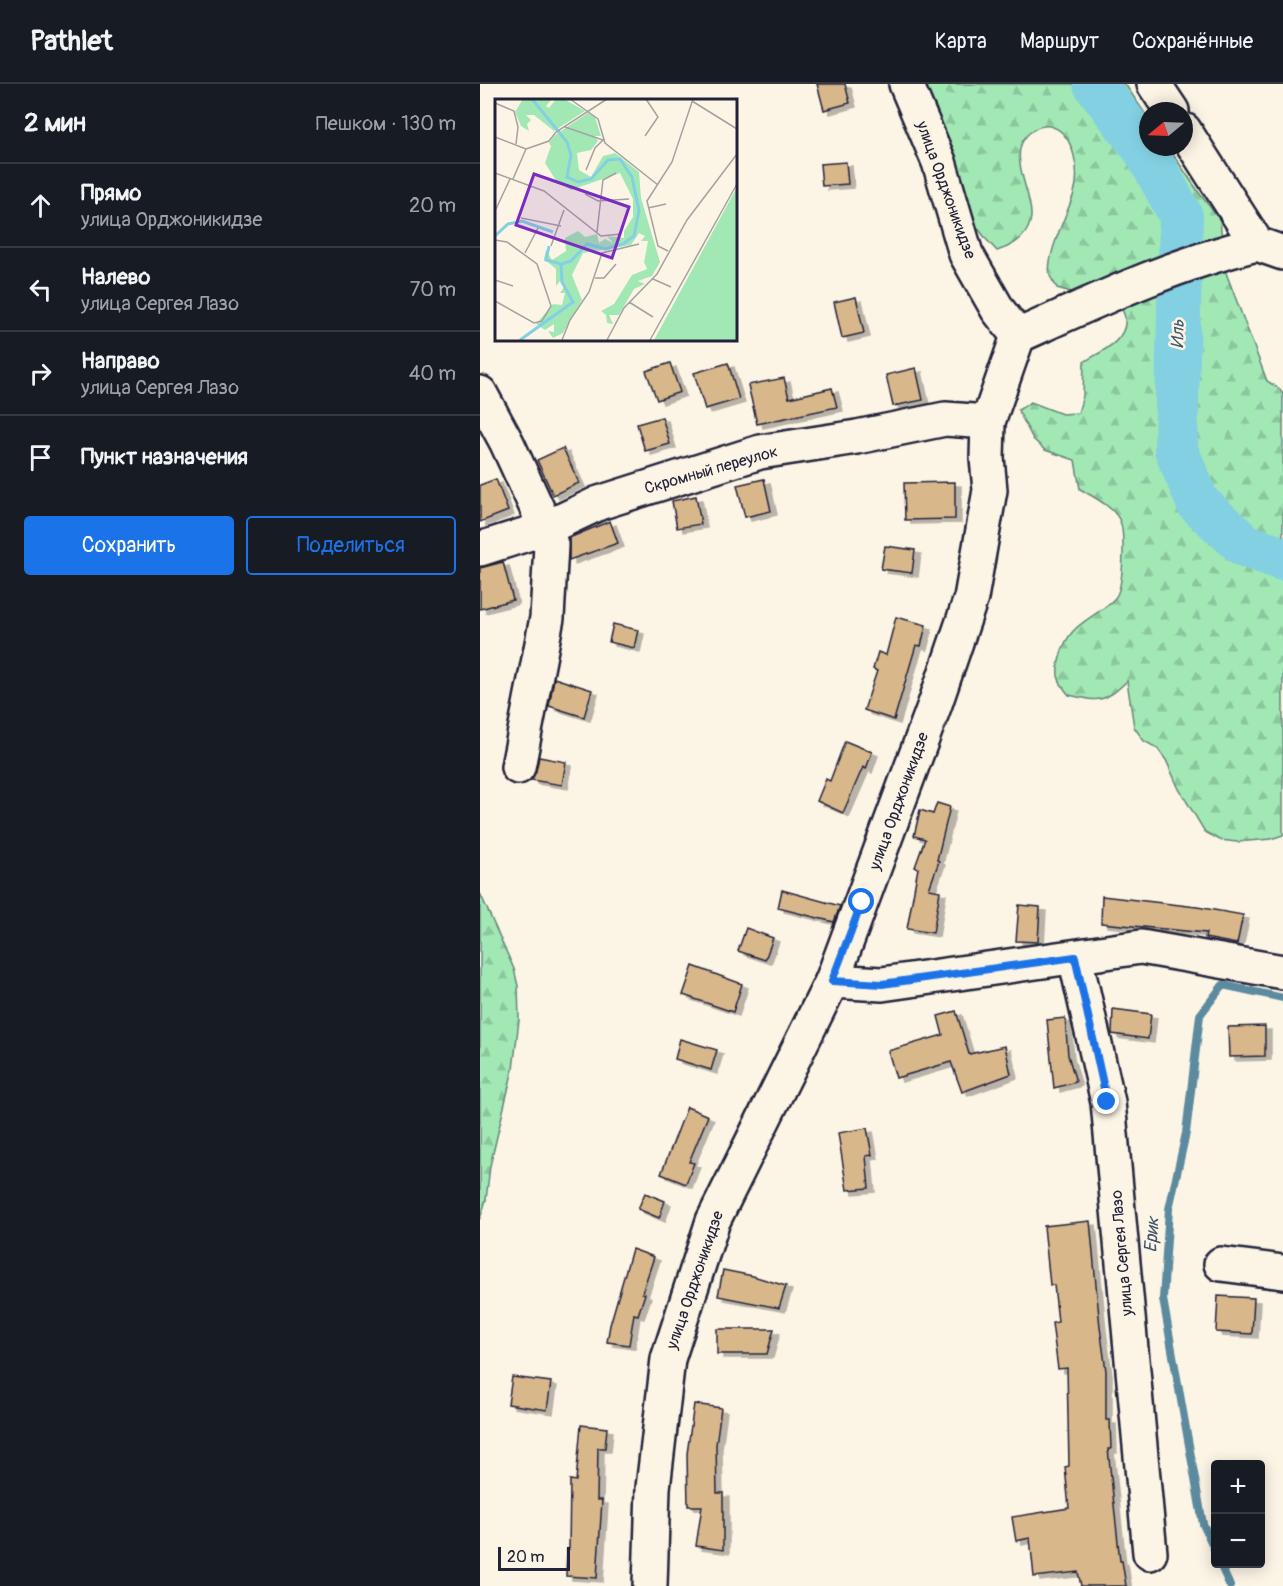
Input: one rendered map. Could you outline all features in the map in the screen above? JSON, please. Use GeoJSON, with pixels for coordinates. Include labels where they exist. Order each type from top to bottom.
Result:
{"type":"FeatureCollection","features":[{"type":"Feature","properties":{"kind":"street","name":"улица Орджоникидзе"},"geometry":{"type":"LineString","coordinates":[[650,1586],[653,1488],[668,1359],[713,1221],[832,981],[935,704],[971,598],[990,490],[987,458],[988,422],[1018,336],[998,310],[966,254],[939,162],[906,84]]}},
{"type":"Feature","properties":{"kind":"street"},"geometry":{"type":"LineString","coordinates":[[1154,84],[1166,102]]}},
{"type":"Feature","properties":{"kind":"street"},"geometry":{"type":"LineString","coordinates":[[1018,336],[1128,286],[1257,249],[1193,145]]}},
{"type":"Feature","properties":{"kind":"street"},"geometry":{"type":"LineString","coordinates":[[480,393],[507,443],[546,528],[551,545],[547,618],[518,767]]}},
{"type":"Feature","properties":{"kind":"street","name":"Скромный переулок"},"geometry":{"type":"LineString","coordinates":[[480,549],[546,528],[599,503],[760,452],[857,437],[945,419],[988,422]]}},
{"type":"Feature","properties":{"kind":"street"},"geometry":{"type":"LineString","coordinates":[[832,981],[882,984],[1142,947],[1283,972]]}},
{"type":"Feature","properties":{"kind":"street","name":"улица Сергея Лазо"},"geometry":{"type":"LineString","coordinates":[[1075,957],[1107,1102],[1150,1552]]}},
{"type":"Feature","properties":{"kind":"street"},"geometry":{"type":"LineString","coordinates":[[1221,1264],[1283,1272]]}},
{"type":"Feature","properties":{"kind":"green space"},"geometry":{"type":"Polygon","coordinates":[[[915,84],[1125,84],[1139,105],[1139,156],[1174,156],[1220,220],[1225,270],[1267,381],[1280,389],[1283,394],[1283,835],[1271,839],[1237,842],[1220,840],[1205,832],[1179,789],[1166,760],[1157,748],[1144,741],[1134,727],[1127,681],[1113,693],[1101,699],[1069,695],[1062,686],[1058,663],[1069,636],[1107,606],[1118,592],[1123,560],[1122,527],[1113,511],[1080,489],[1075,460],[1045,450],[1033,439],[1018,410],[1031,402],[1062,414],[1078,413],[1083,396],[1084,362],[1105,350],[1118,339],[1125,326],[1125,316],[1119,305],[1057,288],[1050,276],[1049,268],[1054,246],[1076,185],[1074,156],[1071,146],[1060,131],[1050,126],[1036,128],[1024,139],[1020,149],[1019,160],[1031,217],[1024,235],[1009,246],[997,251],[967,213],[915,84]]]}},
{"type":"Feature","properties":{"kind":"green space"},"geometry":{"type":"Polygon","coordinates":[[[480,893],[514,969],[518,986],[519,1020],[513,1069],[480,1219],[480,893]]]}},
{"type":"Feature","properties":{"kind":"building"},"geometry":{"type":"Polygon","coordinates":[[[817,84],[845,84],[850,103],[824,110],[817,84]]]}},
{"type":"Feature","properties":{"kind":"building"},"geometry":{"type":"Polygon","coordinates":[[[846,162],[848,184],[822,186],[820,164],[846,162]]]}},
{"type":"Feature","properties":{"kind":"building"},"geometry":{"type":"Polygon","coordinates":[[[856,297],[864,333],[842,338],[834,302],[856,297]]]}},
{"type":"Feature","properties":{"kind":"building"},"geometry":{"type":"Polygon","coordinates":[[[670,363],[680,392],[657,400],[646,371],[670,363]]]}},
{"type":"Feature","properties":{"kind":"building"},"geometry":{"type":"Polygon","coordinates":[[[728,363],[739,399],[705,409],[694,373],[728,363]]]}},
{"type":"Feature","properties":{"kind":"building"},"geometry":{"type":"Polygon","coordinates":[[[916,368],[923,400],[893,406],[886,375],[916,368]]]}},
{"type":"Feature","properties":{"kind":"building"},"geometry":{"type":"Polygon","coordinates":[[[784,378],[789,398],[832,388],[837,407],[757,424],[748,385],[784,378]]]}},
{"type":"Feature","properties":{"kind":"building"},"geometry":{"type":"Polygon","coordinates":[[[662,417],[670,444],[645,451],[637,424],[662,417]]]}},
{"type":"Feature","properties":{"kind":"building"},"geometry":{"type":"Polygon","coordinates":[[[563,448],[579,483],[553,495],[537,460],[563,448]]]}},
{"type":"Feature","properties":{"kind":"building"},"geometry":{"type":"Polygon","coordinates":[[[496,479],[508,511],[480,522],[480,485],[496,479]]]}},
{"type":"Feature","properties":{"kind":"building"},"geometry":{"type":"Polygon","coordinates":[[[764,479],[771,511],[745,517],[737,485],[764,479]]]}},
{"type":"Feature","properties":{"kind":"building"},"geometry":{"type":"Polygon","coordinates":[[[955,482],[955,519],[905,520],[904,483],[955,482]]]}},
{"type":"Feature","properties":{"kind":"building"},"geometry":{"type":"Polygon","coordinates":[[[696,496],[701,524],[677,528],[672,501],[696,496]]]}},
{"type":"Feature","properties":{"kind":"building"},"geometry":{"type":"Polygon","coordinates":[[[610,521],[618,543],[569,560],[569,538],[610,521]]]}},
{"type":"Feature","properties":{"kind":"building"},"geometry":{"type":"Polygon","coordinates":[[[885,546],[915,550],[912,573],[881,569],[885,546]]]}},
{"type":"Feature","properties":{"kind":"building"},"geometry":{"type":"Polygon","coordinates":[[[503,562],[513,600],[480,609],[480,568],[503,562]]]}},
{"type":"Feature","properties":{"kind":"building"},"geometry":{"type":"Polygon","coordinates":[[[896,617],[926,625],[921,646],[916,645],[894,720],[864,710],[877,671],[873,669],[878,652],[886,655],[896,617]]]}},
{"type":"Feature","properties":{"kind":"building"},"geometry":{"type":"Polygon","coordinates":[[[613,624],[638,630],[634,648],[609,642],[613,624]]]}},
{"type":"Feature","properties":{"kind":"building"},"geometry":{"type":"Polygon","coordinates":[[[554,678],[592,690],[584,717],[549,706],[554,678]]]}},
{"type":"Feature","properties":{"kind":"building"},"geometry":{"type":"Polygon","coordinates":[[[845,741],[872,752],[866,769],[863,767],[843,813],[817,801],[826,779],[830,781],[845,741]]]}},
{"type":"Feature","properties":{"kind":"building"},"geometry":{"type":"Polygon","coordinates":[[[539,757],[566,762],[562,785],[531,780],[539,757]]]}},
{"type":"Feature","properties":{"kind":"building"},"geometry":{"type":"Polygon","coordinates":[[[937,803],[950,807],[937,860],[939,861],[929,889],[940,891],[933,933],[907,929],[918,868],[915,867],[925,839],[914,836],[920,810],[933,814],[937,803]]]}},
{"type":"Feature","properties":{"kind":"building"},"geometry":{"type":"Polygon","coordinates":[[[782,890],[840,906],[834,922],[778,908],[782,890]]]}},
{"type":"Feature","properties":{"kind":"building"},"geometry":{"type":"Polygon","coordinates":[[[1102,896],[1243,915],[1237,944],[1205,938],[1206,933],[1101,923],[1102,896]]]}},
{"type":"Feature","properties":{"kind":"building"},"geometry":{"type":"Polygon","coordinates":[[[1019,905],[1040,907],[1038,942],[1016,941],[1019,905]]]}},
{"type":"Feature","properties":{"kind":"building"},"geometry":{"type":"Polygon","coordinates":[[[746,928],[773,938],[765,960],[738,951],[746,928]]]}},
{"type":"Feature","properties":{"kind":"building"},"geometry":{"type":"Polygon","coordinates":[[[693,966],[742,984],[733,1012],[683,995],[693,966]]]}},
{"type":"Feature","properties":{"kind":"building"},"geometry":{"type":"Polygon","coordinates":[[[1113,1009],[1151,1014],[1148,1039],[1112,1034],[1113,1009]]]}},
{"type":"Feature","properties":{"kind":"building"},"geometry":{"type":"Polygon","coordinates":[[[956,1011],[969,1054],[1005,1046],[1011,1074],[962,1092],[951,1062],[896,1078],[888,1051],[943,1035],[938,1016],[956,1011]]]}},
{"type":"Feature","properties":{"kind":"building"},"geometry":{"type":"Polygon","coordinates":[[[1065,1018],[1068,1055],[1076,1082],[1054,1088],[1047,1020],[1065,1018]]]}},
{"type":"Feature","properties":{"kind":"building"},"geometry":{"type":"Polygon","coordinates":[[[1265,1026],[1265,1056],[1229,1057],[1228,1027],[1265,1026]]]}},
{"type":"Feature","properties":{"kind":"building"},"geometry":{"type":"Polygon","coordinates":[[[680,1039],[717,1050],[711,1070],[675,1059],[680,1039]]]}},
{"type":"Feature","properties":{"kind":"building"},"geometry":{"type":"Polygon","coordinates":[[[687,1107],[708,1116],[689,1162],[694,1163],[686,1184],[661,1174],[687,1107]]]}},
{"type":"Feature","properties":{"kind":"building"},"geometry":{"type":"Polygon","coordinates":[[[867,1128],[872,1155],[866,1156],[869,1188],[847,1190],[838,1133],[867,1128]]]}},
{"type":"Feature","properties":{"kind":"building"},"geometry":{"type":"Polygon","coordinates":[[[645,1193],[665,1201],[659,1218],[638,1209],[645,1193]]]}},
{"type":"Feature","properties":{"kind":"building"},"geometry":{"type":"Polygon","coordinates":[[[1090,1221],[1106,1371],[1106,1420],[1110,1420],[1111,1449],[1108,1449],[1120,1561],[1122,1561],[1126,1586],[1081,1586],[1078,1572],[1034,1577],[1030,1538],[1016,1541],[1012,1517],[1069,1508],[1065,1467],[1069,1466],[1067,1368],[1058,1369],[1052,1323],[1058,1322],[1054,1285],[1050,1285],[1044,1226],[1090,1221]]]}},
{"type":"Feature","properties":{"kind":"building"},"geometry":{"type":"Polygon","coordinates":[[[632,1249],[654,1257],[642,1293],[645,1294],[638,1315],[634,1314],[629,1345],[607,1342],[610,1325],[632,1249]]]}},
{"type":"Feature","properties":{"kind":"building"},"geometry":{"type":"Polygon","coordinates":[[[723,1270],[786,1286],[779,1308],[718,1296],[723,1270]]]}},
{"type":"Feature","properties":{"kind":"building"},"geometry":{"type":"Polygon","coordinates":[[[1218,1296],[1254,1298],[1252,1334],[1216,1332],[1218,1296]]]}},
{"type":"Feature","properties":{"kind":"building"},"geometry":{"type":"Polygon","coordinates":[[[717,1329],[774,1329],[767,1354],[717,1354],[717,1329]]]}},
{"type":"Feature","properties":{"kind":"building"},"geometry":{"type":"Polygon","coordinates":[[[512,1377],[551,1382],[547,1410],[508,1404],[512,1377]]]}},
{"type":"Feature","properties":{"kind":"building"},"geometry":{"type":"Polygon","coordinates":[[[694,1404],[721,1408],[716,1445],[717,1493],[723,1493],[723,1550],[696,1546],[702,1506],[688,1506],[687,1454],[694,1404]]]}},
{"type":"Feature","properties":{"kind":"building"},"geometry":{"type":"Polygon","coordinates":[[[581,1425],[607,1428],[605,1448],[598,1448],[597,1500],[602,1500],[597,1578],[566,1576],[567,1549],[569,1549],[570,1480],[576,1481],[581,1425]]]}},
{"type":"Feature","properties":{"kind":"waterway","name":"Иль"},"geometry":{"type":"LineString","coordinates":[[1095,84],[1145,150],[1181,216],[1176,449],[1198,503],[1244,545],[1283,559]]}},
{"type":"Feature","properties":{"kind":"waterway","name":"Ерик"},"geometry":{"type":"LineString","coordinates":[[1211,1542],[1203,1524],[1163,1299],[1169,1209],[1186,1133],[1200,1015],[1223,985],[1283,998]]}},
{"type":"Feature","properties":{"kind":"waterway","name":"Ерик"},"geometry":{"type":"LineString","coordinates":[[1222,1568],[1230,1586]]}},
{"type":"Feature","properties":{"kind":"route"},"geometry":{"type":"LineString","coordinates":[[862,902],[832,981],[882,984],[1075,957],[1107,1102]]}}]}
